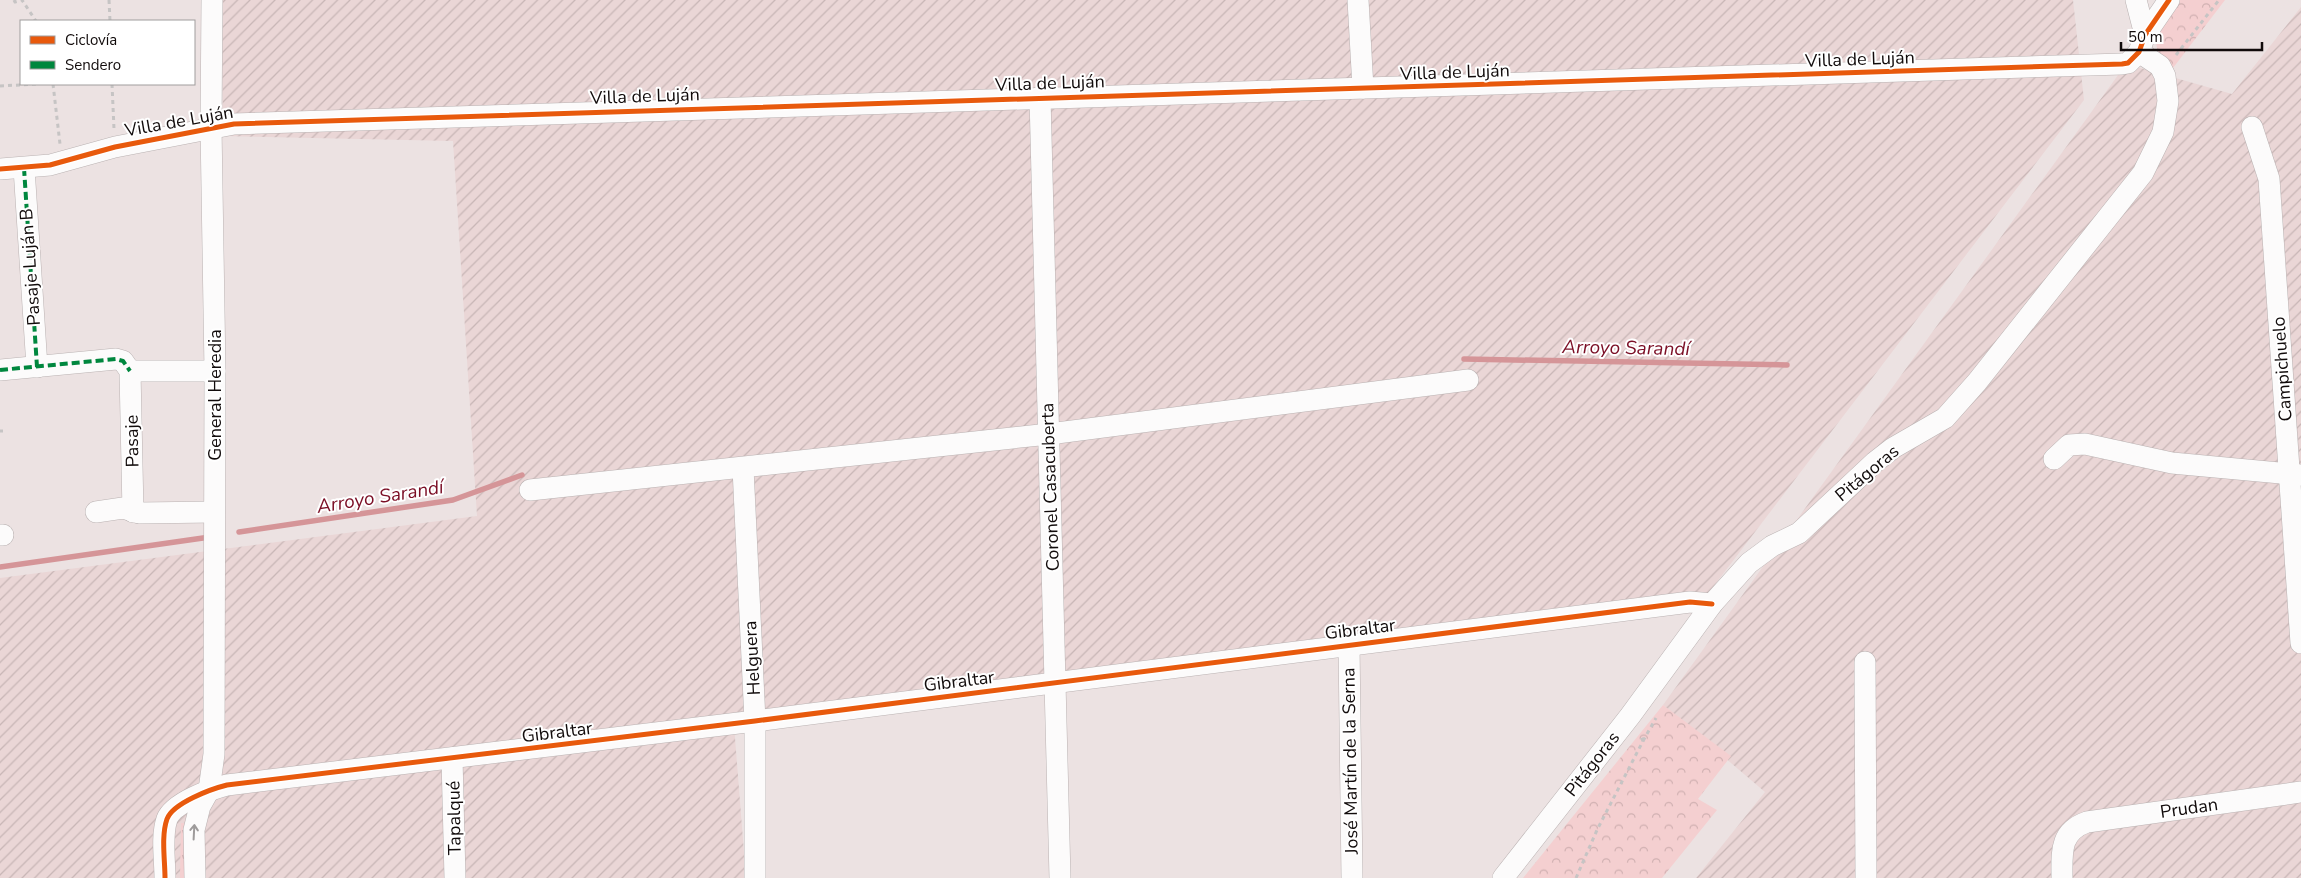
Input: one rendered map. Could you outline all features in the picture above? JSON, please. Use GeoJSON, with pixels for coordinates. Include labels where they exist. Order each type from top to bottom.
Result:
{"type":"FeatureCollection","features":[{"type":"Feature","properties":{"kind":"street","name":"General Heredia"},"geometry":{"type":"LineString","coordinates":[[195,878],[194,830],[200,806],[208,790],[214,754],[215,371],[211,127],[212,0]]}},
{"type":"Feature","properties":{"kind":"street"},"geometry":{"type":"LineString","coordinates":[[1358,0],[1363,88]]}},
{"type":"Feature","properties":{"kind":"street"},"geometry":{"type":"LineString","coordinates":[[2136,0],[2142,44]]}},
{"type":"Feature","properties":{"kind":"street"},"geometry":{"type":"LineString","coordinates":[[2142,44],[2170,0]]}},
{"type":"Feature","properties":{"kind":"street","name":"Villa de Luján"},"geometry":{"type":"LineString","coordinates":[[0,168],[24,168],[63,162],[115,147],[211,127],[244,123],[2106,65],[2128,62],[2142,44]]}},
{"type":"Feature","properties":{"kind":"street","name":"Pitágoras"},"geometry":{"type":"LineString","coordinates":[[1503,878],[1630,716],[1712,604],[1749,562],[1760,553],[1799,533],[1875,462],[1893,448],[1945,418],[1977,382],[2143,173],[2163,132],[2168,101],[2165,76],[2160,66],[2142,44]]}},
{"type":"Feature","properties":{"kind":"street","name":"Coronel Casacuberta"},"geometry":{"type":"LineString","coordinates":[[1040,97],[1060,878]]}},
{"type":"Feature","properties":{"kind":"street","name":"Campichuelo"},"geometry":{"type":"LineString","coordinates":[[2252,127],[2269,179],[2295,475],[2301,643]]}},
{"type":"Feature","properties":{"kind":"street","name":"Pasaje Luján B"},"geometry":{"type":"LineString","coordinates":[[24,168],[37,367]]}},
{"type":"Feature","properties":{"kind":"street"},"geometry":{"type":"LineString","coordinates":[[0,370],[116,359],[123,361],[130,371],[215,371]]}},
{"type":"Feature","properties":{"kind":"street","name":"Pasaje"},"geometry":{"type":"LineString","coordinates":[[130,371],[134,512]]}},
{"type":"Feature","properties":{"kind":"street"},"geometry":{"type":"LineString","coordinates":[[530,490],[1049,434],[1468,380]]}},
{"type":"Feature","properties":{"kind":"street"},"geometry":{"type":"LineString","coordinates":[[2054,459],[2069,445],[2085,444],[2172,463],[2295,475]]}},
{"type":"Feature","properties":{"kind":"street","name":"Helguera"},"geometry":{"type":"LineString","coordinates":[[743,468],[755,721],[756,878]]}},
{"type":"Feature","properties":{"kind":"street"},"geometry":{"type":"LineString","coordinates":[[96,512],[123,508],[134,512],[214,512]]}},
{"type":"Feature","properties":{"kind":"street","name":"Gibraltar"},"geometry":{"type":"LineString","coordinates":[[208,790],[227,785],[755,721],[1349,644],[1690,602],[1712,604]]}},
{"type":"Feature","properties":{"kind":"street","name":"José Martín de la Serna"},"geometry":{"type":"LineString","coordinates":[[1349,644],[1352,878]]}},
{"type":"Feature","properties":{"kind":"street"},"geometry":{"type":"LineString","coordinates":[[1865,662],[1866,878]]}},
{"type":"Feature","properties":{"kind":"street","name":"Tapalqué"},"geometry":{"type":"LineString","coordinates":[[452,758],[455,878]]}},
{"type":"Feature","properties":{"kind":"street"},"geometry":{"type":"LineString","coordinates":[[165,878],[165,833],[167,819],[173,810],[208,790]]}},
{"type":"Feature","properties":{"kind":"street","name":"Prudan"},"geometry":{"type":"LineString","coordinates":[[2062,878],[2062,850],[2071,831],[2087,822],[2301,792]]}},
{"type":"Feature","properties":{"kind":"path"},"geometry":{"type":"LineString","coordinates":[[14,0],[15,2],[22,0],[35,20]]}},
{"type":"Feature","properties":{"kind":"path"},"geometry":{"type":"LineString","coordinates":[[109,0],[110,20]]}},
{"type":"Feature","properties":{"kind":"path"},"geometry":{"type":"LineString","coordinates":[[0,86],[20,85]]}},
{"type":"Feature","properties":{"kind":"path"},"geometry":{"type":"LineString","coordinates":[[53,85],[63,162]]}},
{"type":"Feature","properties":{"kind":"path"},"geometry":{"type":"LineString","coordinates":[[112,85],[115,147]]}},
{"type":"Feature","properties":{"kind":"path"},"geometry":{"type":"LineString","coordinates":[[1576,878],[1597,830],[1643,741],[1630,716]]}},
{"type":"Feature","properties":{"kind":"shaded area"},"geometry":{"type":"Polygon","coordinates":[[[222,0],[2073,0],[2084,100],[1694,612],[734,725],[746,878],[0,878],[0,578],[477,516],[453,141],[223,136],[222,0]]]}},
{"type":"Feature","properties":{"kind":"shaded area"},"geometry":{"type":"Polygon","coordinates":[[[2301,7],[2301,878],[1696,878],[1765,792],[1663,705],[2126,64],[2232,94],[2301,7]]]}},
{"type":"Feature","properties":{"kind":"green space"},"geometry":{"type":"Polygon","coordinates":[[[2179,0],[2225,0],[2173,68],[2158,54],[2155,36],[2179,0]]]}},
{"type":"Feature","properties":{"kind":"green space"},"geometry":{"type":"Polygon","coordinates":[[[1663,705],[1731,756],[1698,799],[1717,810],[1662,878],[1523,878],[1663,705]]]}},
{"type":"Feature","properties":{"kind":"green space"},"geometry":{"type":"Polygon","coordinates":[[[181,823],[186,823],[187,878],[180,878],[181,823]]]}},
{"type":"Feature","properties":{"kind":"waterway","name":"Arroyo Sarandí"},"geometry":{"type":"LineString","coordinates":[[1464,359],[1787,365]]}},
{"type":"Feature","properties":{"kind":"waterway","name":"Arroyo Sarandí"},"geometry":{"type":"LineString","coordinates":[[239,532],[453,500],[522,475]]}},
{"type":"Feature","properties":{"kind":"waterway","name":"Arroyo Sarandí"},"geometry":{"type":"LineString","coordinates":[[0,567],[210,537]]}},
{"type":"Feature","properties":{"kind":"marked path"},"geometry":{"type":"LineString","coordinates":[[24,168],[37,367]]}},
{"type":"Feature","properties":{"kind":"marked path"},"geometry":{"type":"LineString","coordinates":[[0,370],[116,359],[123,361],[130,371]]}},
{"type":"Feature","properties":{"kind":"cycle path"},"geometry":{"type":"LineString","coordinates":[[0,169],[50,165],[115,147],[234,124],[2122,64],[2128,63],[2139,52],[2145,35],[2169,0]]}},
{"type":"Feature","properties":{"kind":"cycle path"},"geometry":{"type":"LineString","coordinates":[[165,878],[164,833],[167,819],[184,802],[227,785],[755,721],[1690,602],[1712,604]]}}]}
